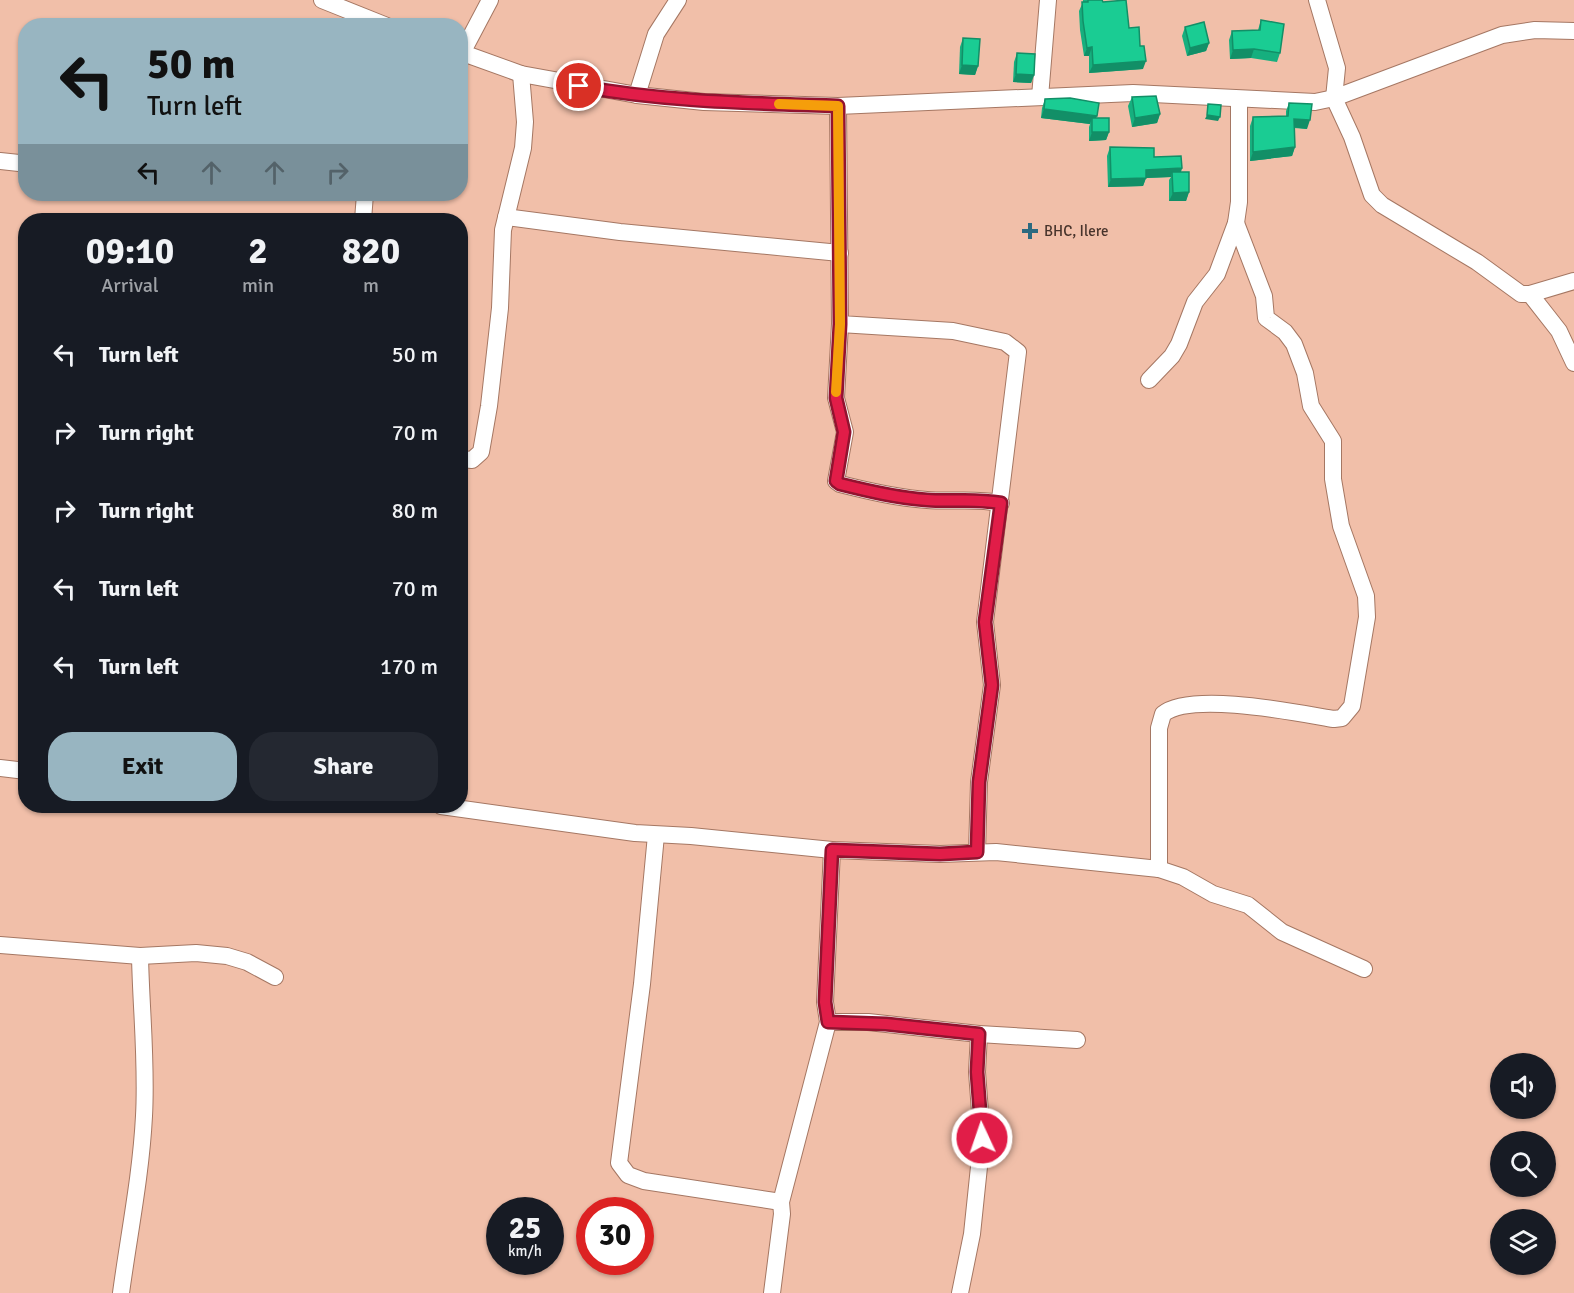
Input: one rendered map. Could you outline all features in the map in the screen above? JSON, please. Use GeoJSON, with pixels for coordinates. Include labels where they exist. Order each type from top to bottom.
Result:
{"type":"FeatureCollection","features":[{"type":"Feature","properties":{"kind":"street"},"geometry":{"type":"LineString","coordinates":[[322,0],[365,18]]}},
{"type":"Feature","properties":{"kind":"street"},"geometry":{"type":"LineString","coordinates":[[468,40],[490,0]]}},
{"type":"Feature","properties":{"kind":"street"},"geometry":{"type":"LineString","coordinates":[[637,95],[656,34],[678,0]]}},
{"type":"Feature","properties":{"kind":"street"},"geometry":{"type":"LineString","coordinates":[[1040,97],[1048,0]]}},
{"type":"Feature","properties":{"kind":"street"},"geometry":{"type":"LineString","coordinates":[[1317,0],[1336,68],[1335,98],[1352,137],[1372,195],[1382,205],[1476,262],[1505,285],[1521,294],[1530,294],[1574,281]]}},
{"type":"Feature","properties":{"kind":"street"},"geometry":{"type":"LineString","coordinates":[[468,55],[521,74],[637,95],[704,102],[838,106],[1133,93],[1316,102],[1335,98],[1502,35],[1535,30],[1574,31]]}},
{"type":"Feature","properties":{"kind":"street"},"geometry":{"type":"LineString","coordinates":[[468,460],[472,460],[481,452],[489,406],[500,308],[502,239],[522,148],[525,122],[521,74]]}},
{"type":"Feature","properties":{"kind":"street"},"geometry":{"type":"LineString","coordinates":[[1149,380],[1172,356],[1179,344],[1195,302],[1217,274],[1236,224],[1239,202],[1239,100]]}},
{"type":"Feature","properties":{"kind":"street"},"geometry":{"type":"LineString","coordinates":[[838,106],[840,324],[836,398],[844,432],[836,481],[840,484],[891,496],[948,501],[970,498],[1001,503]]}},
{"type":"Feature","properties":{"kind":"street"},"geometry":{"type":"LineString","coordinates":[[0,162],[18,163]]}},
{"type":"Feature","properties":{"kind":"street"},"geometry":{"type":"LineString","coordinates":[[506,217],[620,232],[840,253]]}},
{"type":"Feature","properties":{"kind":"street"},"geometry":{"type":"LineString","coordinates":[[1160,869],[1159,728],[1163,714],[1178,705],[1200,704],[1257,706],[1334,719],[1342,718],[1352,706],[1366,617],[1366,596],[1341,526],[1337,505],[1333,479],[1333,441],[1311,406],[1305,373],[1293,344],[1285,332],[1266,318],[1264,296],[1236,224]]}},
{"type":"Feature","properties":{"kind":"street"},"geometry":{"type":"LineString","coordinates":[[1530,294],[1559,331],[1574,363]]}},
{"type":"Feature","properties":{"kind":"street"},"geometry":{"type":"LineString","coordinates":[[840,324],[953,331],[1005,342],[1014,347],[1018,359],[985,622],[992,685],[979,782],[977,852]]}},
{"type":"Feature","properties":{"kind":"street"},"geometry":{"type":"LineString","coordinates":[[0,768],[18,770]]}},
{"type":"Feature","properties":{"kind":"street"},"geometry":{"type":"LineString","coordinates":[[468,810],[589,828],[656,835],[690,836],[832,850],[940,854],[977,852],[1053,857],[1160,869],[1183,877],[1213,894],[1248,905],[1282,932],[1364,969]]}},
{"type":"Feature","properties":{"kind":"street"},"geometry":{"type":"LineString","coordinates":[[656,835],[642,984],[619,1162],[628,1174],[644,1181],[782,1202]]}},
{"type":"Feature","properties":{"kind":"street"},"geometry":{"type":"LineString","coordinates":[[772,1293],[782,1202],[828,1022],[825,1002],[832,850]]}},
{"type":"Feature","properties":{"kind":"street"},"geometry":{"type":"LineString","coordinates":[[0,945],[140,956],[196,953],[227,956],[247,962],[275,977]]}},
{"type":"Feature","properties":{"kind":"street"},"geometry":{"type":"LineString","coordinates":[[121,1293],[134,1215],[144,1118],[145,1060],[140,956]]}},
{"type":"Feature","properties":{"kind":"street"},"geometry":{"type":"LineString","coordinates":[[828,1022],[877,1023],[979,1034],[1077,1040]]}},
{"type":"Feature","properties":{"kind":"street"},"geometry":{"type":"LineString","coordinates":[[960,1293],[972,1234],[982,1138],[977,1072],[979,1034]]}},
{"type":"Feature","properties":{"kind":"building"},"geometry":{"type":"Polygon","coordinates":[[[1088,0],[1102,0],[1103,2],[1126,0],[1129,28],[1139,27],[1140,46],[1144,46],[1146,61],[1093,65],[1092,47],[1087,48],[1083,21],[1082,2],[1088,2],[1088,0]]]}},
{"type":"Feature","properties":{"kind":"building"},"geometry":{"type":"Polygon","coordinates":[[[1261,20],[1284,24],[1280,53],[1254,49],[1233,50],[1232,31],[1260,30],[1261,20]]]}},
{"type":"Feature","properties":{"kind":"building"},"geometry":{"type":"Polygon","coordinates":[[[1204,22],[1209,43],[1190,48],[1185,27],[1204,22]]]}},
{"type":"Feature","properties":{"kind":"building"},"geometry":{"type":"Polygon","coordinates":[[[963,38],[980,39],[978,66],[962,65],[963,38]]]}},
{"type":"Feature","properties":{"kind":"building"},"geometry":{"type":"Polygon","coordinates":[[[1017,53],[1035,54],[1034,75],[1016,74],[1017,53]]]}},
{"type":"Feature","properties":{"kind":"building"},"geometry":{"type":"Polygon","coordinates":[[[1156,96],[1160,114],[1135,118],[1132,97],[1156,96]]]}},
{"type":"Feature","properties":{"kind":"building"},"geometry":{"type":"Polygon","coordinates":[[[1070,98],[1099,103],[1097,116],[1044,109],[1045,99],[1070,98]]]}},
{"type":"Feature","properties":{"kind":"building"},"geometry":{"type":"Polygon","coordinates":[[[1289,103],[1312,104],[1310,120],[1294,119],[1295,147],[1253,152],[1253,117],[1288,116],[1289,103]]]}},
{"type":"Feature","properties":{"kind":"building"},"geometry":{"type":"Polygon","coordinates":[[[1208,104],[1221,105],[1220,117],[1207,115],[1208,104]]]}},
{"type":"Feature","properties":{"kind":"building"},"geometry":{"type":"Polygon","coordinates":[[[1092,118],[1109,118],[1109,132],[1092,132],[1092,118]]]}},
{"type":"Feature","properties":{"kind":"building"},"geometry":{"type":"Polygon","coordinates":[[[1110,147],[1154,148],[1154,157],[1181,156],[1182,168],[1146,170],[1146,178],[1111,179],[1110,147]]]}},
{"type":"Feature","properties":{"kind":"building"},"geometry":{"type":"Polygon","coordinates":[[[1172,172],[1189,172],[1189,192],[1173,193],[1172,172]]]}},
{"type":"Feature","properties":{"kind":"slow traffic"},"geometry":{"type":"LineString","coordinates":[[779,104],[838,106],[840,324],[836,392]]}},
{"type":"Feature","properties":{"kind":"place","name":"BHC, Ilere"},"geometry":{"type":"Point","coordinates":[1030,231]}},
{"type":"Feature","properties":{"kind":"route"},"geometry":{"type":"LineString","coordinates":[[579,86],[704,102],[838,106],[840,324],[836,398],[844,438],[836,481],[840,484],[891,496],[948,501],[970,498],[1001,503],[985,622],[992,694],[980,770],[977,852],[940,854],[832,850],[825,1002],[828,1022],[868,1022],[979,1034],[977,1072],[982,1138]]}}]}
